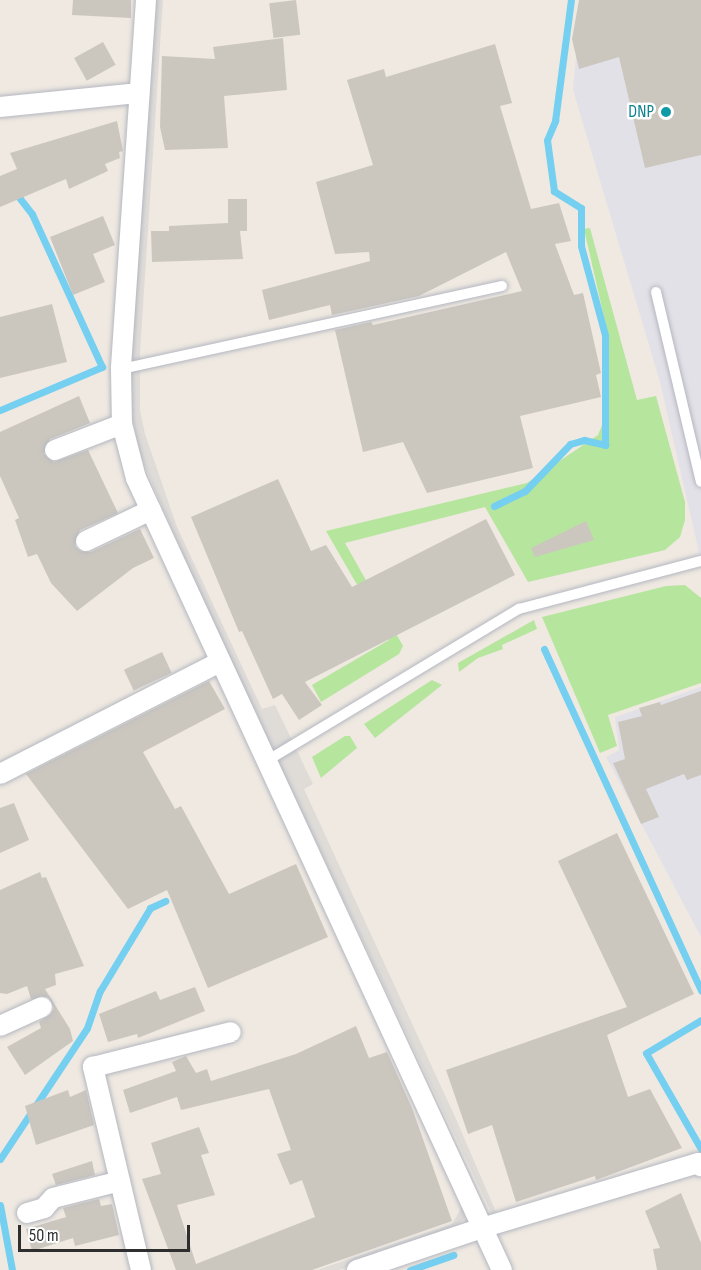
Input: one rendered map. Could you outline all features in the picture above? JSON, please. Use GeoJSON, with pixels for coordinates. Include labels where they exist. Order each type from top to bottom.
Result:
{"type":"FeatureCollection","features":[{"type":"Feature","properties":{"kind":"street"},"geometry":{"type":"LineString","coordinates":[[146,0],[121,369],[122,424],[136,478],[218,663],[485,1227],[502,1270]]}},
{"type":"Feature","properties":{"kind":"street"},"geometry":{"type":"LineString","coordinates":[[0,107],[140,93]]}},
{"type":"Feature","properties":{"kind":"street"},"geometry":{"type":"LineString","coordinates":[[54,450],[122,424]]}},
{"type":"Feature","properties":{"kind":"street"},"geometry":{"type":"LineString","coordinates":[[86,541],[151,510]]}},
{"type":"Feature","properties":{"kind":"street"},"geometry":{"type":"LineString","coordinates":[[0,774],[218,663]]}},
{"type":"Feature","properties":{"kind":"street"},"geometry":{"type":"LineString","coordinates":[[0,1026],[42,1007]]}},
{"type":"Feature","properties":{"kind":"street"},"geometry":{"type":"LineString","coordinates":[[141,1270],[93,1067],[231,1032]]}},
{"type":"Feature","properties":{"kind":"street"},"geometry":{"type":"LineString","coordinates":[[357,1270],[485,1227],[699,1163],[701,1166]]}},
{"type":"Feature","properties":{"kind":"street"},"geometry":{"type":"LineString","coordinates":[[27,1213],[44,1208],[53,1198],[120,1181]]}},
{"type":"Feature","properties":{"kind":"lane"},"geometry":{"type":"LineString","coordinates":[[121,369],[502,286]]}},
{"type":"Feature","properties":{"kind":"lane"},"geometry":{"type":"LineString","coordinates":[[656,292],[701,482]]}},
{"type":"Feature","properties":{"kind":"lane"},"geometry":{"type":"LineString","coordinates":[[265,762],[519,609],[701,561]]}},
{"type":"Feature","properties":{"kind":"shaded area"},"geometry":{"type":"Polygon","coordinates":[[[154,0],[163,0],[140,353],[140,410],[145,434],[177,527],[262,709],[275,705],[313,784],[304,789],[456,1119],[496,1212],[492,1214],[214,626],[140,455],[132,417],[131,367],[154,0]]]}},
{"type":"Feature","properties":{"kind":"shaded area"},"geometry":{"type":"Polygon","coordinates":[[[581,0],[701,0],[701,561],[660,382],[573,90],[581,0]]]}},
{"type":"Feature","properties":{"kind":"shaded area"},"geometry":{"type":"Polygon","coordinates":[[[701,687],[701,937],[606,757],[619,750],[615,717],[701,687]]]}},
{"type":"Feature","properties":{"kind":"shaded area"},"geometry":{"type":"Polygon","coordinates":[[[463,1205],[465,1218],[448,1233],[339,1270],[317,1270],[452,1224],[463,1205]]]}},
{"type":"Feature","properties":{"kind":"green space"},"geometry":{"type":"Polygon","coordinates":[[[590,228],[637,400],[656,396],[685,502],[685,520],[680,537],[665,550],[528,582],[485,507],[345,543],[403,646],[399,654],[321,702],[312,685],[389,640],[326,531],[527,483],[598,435],[607,413],[609,339],[584,229],[590,228]]]}},
{"type":"Feature","properties":{"kind":"green space"},"geometry":{"type":"Polygon","coordinates":[[[685,585],[701,598],[701,683],[608,715],[617,746],[600,753],[542,617],[666,586],[685,585]]]}},
{"type":"Feature","properties":{"kind":"green space"},"geometry":{"type":"Polygon","coordinates":[[[534,620],[537,629],[502,645],[503,649],[478,658],[459,672],[458,663],[534,620]]]}},
{"type":"Feature","properties":{"kind":"green space"},"geometry":{"type":"Polygon","coordinates":[[[432,680],[442,685],[375,738],[364,724],[432,680]]]}},
{"type":"Feature","properties":{"kind":"green space"},"geometry":{"type":"Polygon","coordinates":[[[345,736],[350,736],[357,748],[321,778],[312,757],[345,736]]]}},
{"type":"Feature","properties":{"kind":"building"},"geometry":{"type":"Polygon","coordinates":[[[73,0],[131,0],[131,18],[72,15],[73,0]]]}},
{"type":"Feature","properties":{"kind":"building"},"geometry":{"type":"Polygon","coordinates":[[[296,0],[300,35],[273,38],[269,3],[296,0]]]}},
{"type":"Feature","properties":{"kind":"building","name":"DNP"},"geometry":{"type":"Polygon","coordinates":[[[579,0],[701,0],[701,155],[645,168],[619,57],[579,69],[572,39],[579,0]]]}},
{"type":"Feature","properties":{"kind":"building"},"geometry":{"type":"Polygon","coordinates":[[[283,38],[287,90],[224,96],[228,148],[165,150],[160,127],[162,56],[215,59],[213,47],[283,38]]]}},
{"type":"Feature","properties":{"kind":"building"},"geometry":{"type":"Polygon","coordinates":[[[103,42],[116,65],[87,81],[74,58],[103,42]]]}},
{"type":"Feature","properties":{"kind":"building"},"geometry":{"type":"Polygon","coordinates":[[[495,44],[512,103],[500,106],[531,209],[559,203],[571,241],[555,244],[574,295],[583,293],[601,373],[596,375],[601,397],[520,416],[533,468],[427,493],[403,442],[363,452],[335,330],[371,322],[373,325],[522,291],[506,252],[419,296],[332,315],[330,305],[269,320],[262,290],[370,261],[369,252],[335,254],[316,182],[373,165],[347,80],[384,69],[386,77],[495,44]]]}},
{"type":"Feature","properties":{"kind":"building"},"geometry":{"type":"Polygon","coordinates":[[[117,121],[123,151],[119,152],[120,158],[105,164],[108,171],[69,189],[66,179],[0,207],[0,176],[17,169],[10,153],[117,121]]]}},
{"type":"Feature","properties":{"kind":"building"},"geometry":{"type":"Polygon","coordinates":[[[228,199],[247,199],[247,231],[240,231],[243,259],[152,262],[151,231],[169,231],[169,226],[228,223],[228,199]]]}},
{"type":"Feature","properties":{"kind":"building"},"geometry":{"type":"Polygon","coordinates":[[[103,216],[115,245],[93,254],[105,282],[73,295],[50,237],[103,216]]]}},
{"type":"Feature","properties":{"kind":"building"},"geometry":{"type":"Polygon","coordinates":[[[52,304],[67,362],[0,378],[0,317],[52,304]]]}},
{"type":"Feature","properties":{"kind":"building"},"geometry":{"type":"Polygon","coordinates":[[[79,396],[90,423],[50,439],[44,454],[54,462],[88,450],[118,513],[80,530],[75,546],[80,551],[91,552],[140,529],[154,558],[133,568],[77,611],[51,583],[37,554],[28,557],[15,520],[19,518],[0,476],[0,432],[79,396]]]}},
{"type":"Feature","properties":{"kind":"building"},"geometry":{"type":"Polygon","coordinates":[[[278,479],[311,551],[326,545],[352,587],[486,519],[515,575],[305,682],[322,705],[299,720],[282,694],[273,699],[242,631],[239,632],[191,517],[278,479]]]}},
{"type":"Feature","properties":{"kind":"building"},"geometry":{"type":"Polygon","coordinates":[[[586,521],[594,540],[535,557],[531,548],[586,521]]]}},
{"type":"Feature","properties":{"kind":"building"},"geometry":{"type":"Polygon","coordinates":[[[162,652],[172,673],[134,691],[124,670],[162,652]]]}},
{"type":"Feature","properties":{"kind":"building"},"geometry":{"type":"Polygon","coordinates":[[[209,681],[225,709],[143,752],[175,809],[181,806],[229,894],[296,864],[328,937],[208,988],[167,890],[128,909],[26,774],[209,681]]]}},
{"type":"Feature","properties":{"kind":"building"},"geometry":{"type":"Polygon","coordinates":[[[701,691],[701,775],[687,780],[684,774],[646,789],[659,817],[641,824],[613,763],[625,759],[618,722],[642,716],[639,708],[660,702],[661,705],[701,691]]]}},
{"type":"Feature","properties":{"kind":"building"},"geometry":{"type":"Polygon","coordinates":[[[14,803],[29,840],[0,853],[0,808],[14,803]]]}},
{"type":"Feature","properties":{"kind":"building"},"geometry":{"type":"Polygon","coordinates":[[[617,833],[694,994],[607,1035],[628,1097],[650,1089],[682,1148],[596,1180],[595,1176],[516,1202],[492,1125],[468,1134],[446,1070],[627,1007],[558,861],[617,833]]]}},
{"type":"Feature","properties":{"kind":"building"},"geometry":{"type":"Polygon","coordinates":[[[40,872],[42,878],[46,877],[84,966],[55,974],[56,985],[45,989],[70,1029],[73,1041],[25,1075],[7,1047],[41,1028],[39,1022],[51,1014],[54,1008],[48,997],[31,999],[27,986],[7,994],[0,993],[0,890],[40,872]]]}},
{"type":"Feature","properties":{"kind":"building"},"geometry":{"type":"Polygon","coordinates":[[[195,987],[205,1011],[138,1038],[137,1034],[108,1042],[99,1014],[156,991],[160,1000],[195,987]]]}},
{"type":"Feature","properties":{"kind":"building"},"geometry":{"type":"Polygon","coordinates":[[[356,1026],[369,1058],[387,1052],[412,1108],[452,1221],[312,1270],[176,1270],[142,1179],[161,1174],[151,1143],[199,1127],[209,1153],[201,1155],[215,1195],[177,1205],[196,1264],[315,1217],[302,1180],[290,1185],[277,1154],[291,1150],[269,1089],[181,1110],[177,1097],[130,1113],[123,1090],[176,1071],[172,1062],[186,1056],[196,1073],[207,1069],[211,1081],[296,1054],[356,1026]]]}},
{"type":"Feature","properties":{"kind":"building"},"geometry":{"type":"Polygon","coordinates":[[[68,1090],[70,1097],[86,1090],[94,1125],[36,1145],[25,1106],[68,1090]]]}},
{"type":"Feature","properties":{"kind":"building"},"geometry":{"type":"Polygon","coordinates":[[[92,1161],[95,1175],[56,1185],[52,1174],[92,1161]]]}},
{"type":"Feature","properties":{"kind":"building"},"geometry":{"type":"Polygon","coordinates":[[[681,1193],[701,1243],[701,1270],[657,1270],[653,1249],[660,1248],[645,1211],[681,1193]]]}},
{"type":"Feature","properties":{"kind":"building"},"geometry":{"type":"Polygon","coordinates":[[[99,1199],[101,1206],[112,1204],[119,1235],[75,1246],[73,1238],[32,1251],[26,1229],[66,1217],[63,1208],[99,1199]]]}},
{"type":"Feature","properties":{"kind":"waterway"},"geometry":{"type":"LineString","coordinates":[[494,506],[525,491],[570,444],[584,440],[605,445],[605,335],[581,246],[581,208],[554,191],[547,140],[555,121],[571,0]]}},
{"type":"Feature","properties":{"kind":"waterway"},"geometry":{"type":"LineString","coordinates":[[0,410],[102,367],[32,214],[15,192]]}},
{"type":"Feature","properties":{"kind":"waterway"},"geometry":{"type":"LineString","coordinates":[[544,649],[701,991]]}},
{"type":"Feature","properties":{"kind":"waterway"},"geometry":{"type":"LineString","coordinates":[[0,1159],[87,1028],[100,991],[150,908],[165,901]]}},
{"type":"Feature","properties":{"kind":"waterway"},"geometry":{"type":"LineString","coordinates":[[701,1020],[646,1053],[701,1149]]}},
{"type":"Feature","properties":{"kind":"waterway"},"geometry":{"type":"LineString","coordinates":[[0,1205],[12,1270]]}},
{"type":"Feature","properties":{"kind":"waterway"},"geometry":{"type":"LineString","coordinates":[[410,1270],[453,1255]]}},
{"type":"Feature","properties":{"kind":"place","name":"DNP"},"geometry":{"type":"Point","coordinates":[666,112]}}]}
